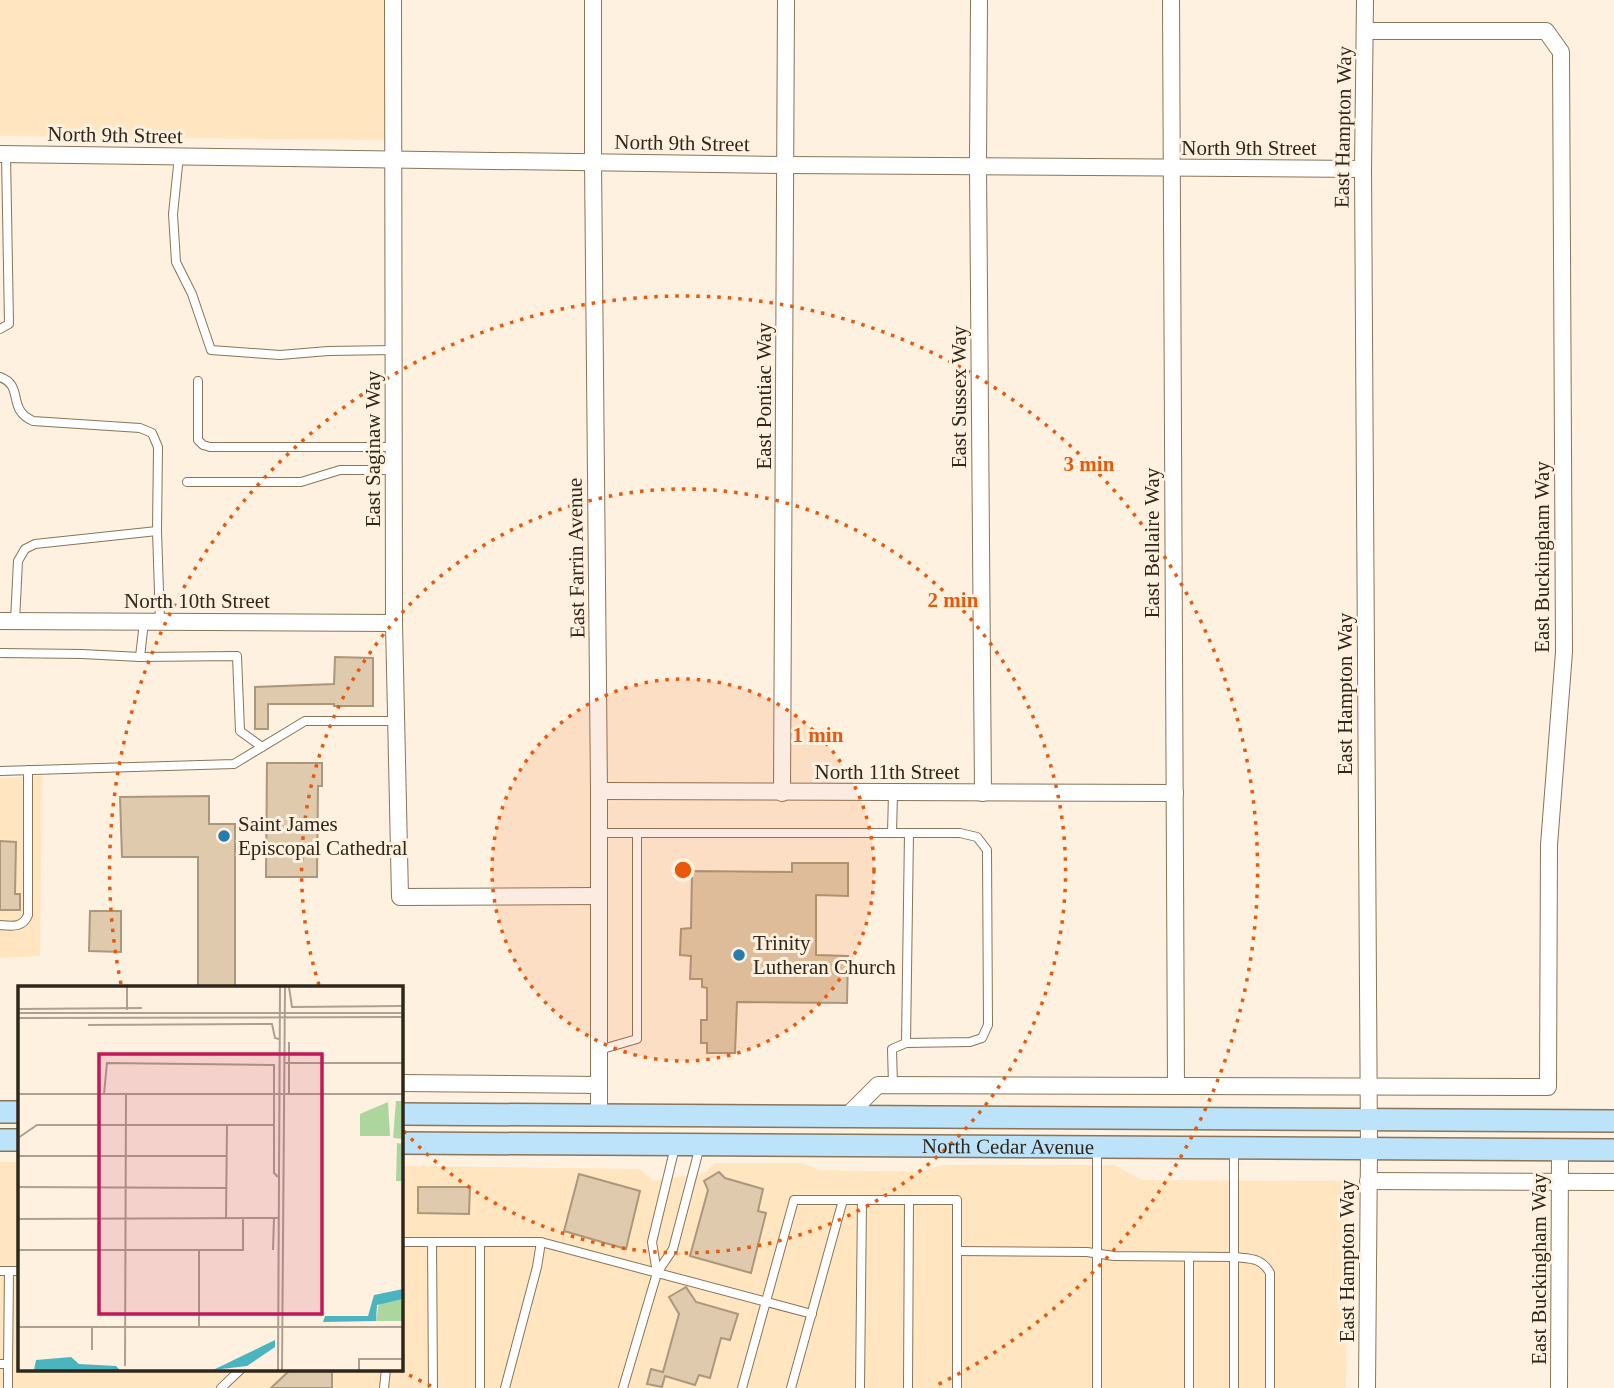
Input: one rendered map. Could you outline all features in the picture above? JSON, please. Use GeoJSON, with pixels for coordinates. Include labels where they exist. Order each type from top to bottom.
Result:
{"type":"FeatureCollection","features":[{"type":"Feature","properties":{"kind":"main road"},"geometry":{"type":"LineString","coordinates":[[0,1112],[18,1112]]}},
{"type":"Feature","properties":{"kind":"main road","name":"North Cedar Avenue"},"geometry":{"type":"LineString","coordinates":[[402,1114],[1614,1121]]}},
{"type":"Feature","properties":{"kind":"main road"},"geometry":{"type":"LineString","coordinates":[[402,1127],[420,1122],[431,1114]]}},
{"type":"Feature","properties":{"kind":"main road"},"geometry":{"type":"LineString","coordinates":[[450,1143],[463,1133],[487,1128],[583,1128],[592,1124],[599,1115]]}},
{"type":"Feature","properties":{"kind":"main road"},"geometry":{"type":"LineString","coordinates":[[676,1145],[692,1131],[701,1130],[828,1131],[847,1116]]}},
{"type":"Feature","properties":{"kind":"main road"},"geometry":{"type":"LineString","coordinates":[[0,1140],[18,1140]]}},
{"type":"Feature","properties":{"kind":"main road","name":"North Cedar Avenue"},"geometry":{"type":"LineString","coordinates":[[402,1143],[1614,1150]]}},
{"type":"Feature","properties":{"kind":"street","name":"East Saginaw Way"},"geometry":{"type":"LineString","coordinates":[[393,0],[394,623],[400,897],[599,896]]}},
{"type":"Feature","properties":{"kind":"street","name":"East Farrin Avenue"},"geometry":{"type":"LineString","coordinates":[[593,0],[599,1115]]}},
{"type":"Feature","properties":{"kind":"street","name":"East Pontiac Way"},"geometry":{"type":"LineString","coordinates":[[782,793],[786,0]]}},
{"type":"Feature","properties":{"kind":"street","name":"East Sussex Way"},"geometry":{"type":"LineString","coordinates":[[979,0],[984,793]]}},
{"type":"Feature","properties":{"kind":"street","name":"East Bellaire Way"},"geometry":{"type":"LineString","coordinates":[[1171,0],[1176,1086]]}},
{"type":"Feature","properties":{"kind":"street","name":"East Hampton Way"},"geometry":{"type":"LineString","coordinates":[[1365,0],[1363,169],[1369,1149],[1367,1388]]}},
{"type":"Feature","properties":{"kind":"street","name":"East Buckingham Way"},"geometry":{"type":"LineString","coordinates":[[1365,31],[1546,32],[1561,52],[1564,638],[1549,845],[1548,1087],[1368,1086]]}},
{"type":"Feature","properties":{"kind":"street","name":"North 9th Street"},"geometry":{"type":"LineString","coordinates":[[3,154],[786,165],[1363,169]]}},
{"type":"Feature","properties":{"kind":"street","name":"North 10th Street"},"geometry":{"type":"LineString","coordinates":[[8,621],[394,623]]}},
{"type":"Feature","properties":{"kind":"street","name":"North 11th Street"},"geometry":{"type":"LineString","coordinates":[[599,791],[1175,793]]}},
{"type":"Feature","properties":{"kind":"street"},"geometry":{"type":"LineString","coordinates":[[402,1083],[599,1085]]}},
{"type":"Feature","properties":{"kind":"street"},"geometry":{"type":"LineString","coordinates":[[847,1116],[885,1085],[1368,1086]]}},
{"type":"Feature","properties":{"kind":"street","name":"East Buckingham Way"},"geometry":{"type":"LineString","coordinates":[[1559,1388],[1560,1150]]}},
{"type":"Feature","properties":{"kind":"street"},"geometry":{"type":"LineString","coordinates":[[1368,1181],[1614,1182]]}},
{"type":"Feature","properties":{"kind":"lane"},"geometry":{"type":"LineString","coordinates":[[0,329],[9,324],[3,154]]}},
{"type":"Feature","properties":{"kind":"lane"},"geometry":{"type":"LineString","coordinates":[[179,156],[173,214],[176,262],[192,294],[211,350],[280,355],[394,350]]}},
{"type":"Feature","properties":{"kind":"lane"},"geometry":{"type":"LineString","coordinates":[[0,377],[7,379],[13,386],[19,411],[33,421],[140,428],[152,433],[158,447],[157,531],[152,622],[140,657]]}},
{"type":"Feature","properties":{"kind":"lane"},"geometry":{"type":"LineString","coordinates":[[198,381],[198,440],[203,445],[394,447]]}},
{"type":"Feature","properties":{"kind":"lane"},"geometry":{"type":"LineString","coordinates":[[187,482],[301,482],[340,470],[394,470]]}},
{"type":"Feature","properties":{"kind":"lane"},"geometry":{"type":"LineString","coordinates":[[8,621],[18,561],[25,549],[35,544],[157,531]]}},
{"type":"Feature","properties":{"kind":"lane"},"geometry":{"type":"LineString","coordinates":[[0,653],[140,657],[237,656],[240,732],[262,747]]}},
{"type":"Feature","properties":{"kind":"lane"},"geometry":{"type":"LineString","coordinates":[[0,771],[234,764],[305,721],[396,721]]}},
{"type":"Feature","properties":{"kind":"lane"},"geometry":{"type":"LineString","coordinates":[[0,925],[21,925],[28,915],[28,770]]}},
{"type":"Feature","properties":{"kind":"lane"},"geometry":{"type":"LineString","coordinates":[[892,833],[893,793]]}},
{"type":"Feature","properties":{"kind":"lane"},"geometry":{"type":"LineString","coordinates":[[599,833],[960,833],[976,837],[987,850],[988,1025],[982,1038],[970,1042],[906,1043],[892,1049],[885,1085]]}},
{"type":"Feature","properties":{"kind":"lane"},"geometry":{"type":"LineString","coordinates":[[599,1050],[637,1039],[637,833]]}},
{"type":"Feature","properties":{"kind":"lane"},"geometry":{"type":"LineString","coordinates":[[906,1043],[909,833]]}},
{"type":"Feature","properties":{"kind":"lane"},"geometry":{"type":"LineString","coordinates":[[623,1388],[657,1273],[673,1249],[700,1144]]}},
{"type":"Feature","properties":{"kind":"lane"},"geometry":{"type":"LineString","coordinates":[[657,1273],[652,1242],[676,1145]]}},
{"type":"Feature","properties":{"kind":"lane"},"geometry":{"type":"LineString","coordinates":[[1097,1147],[1097,1388]]}},
{"type":"Feature","properties":{"kind":"lane"},"geometry":{"type":"LineString","coordinates":[[1234,1148],[1234,1388]]}},
{"type":"Feature","properties":{"kind":"lane"},"geometry":{"type":"LineString","coordinates":[[742,1388],[794,1200],[957,1200],[957,1388]]}},
{"type":"Feature","properties":{"kind":"lane"},"geometry":{"type":"LineString","coordinates":[[792,1388],[843,1200]]}},
{"type":"Feature","properties":{"kind":"lane"},"geometry":{"type":"LineString","coordinates":[[860,1388],[862,1200]]}},
{"type":"Feature","properties":{"kind":"lane"},"geometry":{"type":"LineString","coordinates":[[908,1388],[909,1200]]}},
{"type":"Feature","properties":{"kind":"lane"},"geometry":{"type":"LineString","coordinates":[[402,1242],[541,1242],[812,1314]]}},
{"type":"Feature","properties":{"kind":"lane"},"geometry":{"type":"LineString","coordinates":[[432,1242],[433,1388]]}},
{"type":"Feature","properties":{"kind":"lane"},"geometry":{"type":"LineString","coordinates":[[480,1242],[480,1388]]}},
{"type":"Feature","properties":{"kind":"lane"},"geometry":{"type":"LineString","coordinates":[[505,1388],[537,1267],[541,1242]]}},
{"type":"Feature","properties":{"kind":"lane"},"geometry":{"type":"LineString","coordinates":[[957,1251],[1234,1257],[1265,1263],[1270,1273],[1270,1388]]}},
{"type":"Feature","properties":{"kind":"lane"},"geometry":{"type":"LineString","coordinates":[[1189,1258],[1189,1388]]}},
{"type":"Feature","properties":{"kind":"lane"},"geometry":{"type":"LineString","coordinates":[[4,1271],[4,1364],[8,1388]]}},
{"type":"Feature","properties":{"kind":"lane"},"geometry":{"type":"LineString","coordinates":[[221,1388],[240,1370]]}},
{"type":"Feature","properties":{"kind":"lane"},"geometry":{"type":"LineString","coordinates":[[384,1388],[386,1370]]}},
{"type":"Feature","properties":{"kind":"shaded area"},"geometry":{"type":"Polygon","coordinates":[[[0,0],[386,0],[387,140],[0,136],[0,0]]]}},
{"type":"Feature","properties":{"kind":"shaded area"},"geometry":{"type":"Polygon","coordinates":[[[42,776],[40,956],[0,958],[0,778],[42,776]]]}},
{"type":"Feature","properties":{"kind":"shaded area"},"geometry":{"type":"Polygon","coordinates":[[[0,1162],[18,1162],[18,1370],[402,1370],[402,1166],[640,1169],[653,1181],[705,1173],[714,1163],[802,1163],[819,1170],[920,1172],[944,1165],[1114,1165],[1142,1180],[1343,1181],[1349,1189],[1346,1388],[0,1388],[0,1162]]]}},
{"type":"Feature","properties":{"kind":"building"},"geometry":{"type":"Polygon","coordinates":[[[335,657],[373,658],[373,706],[268,704],[268,729],[255,729],[255,687],[334,684],[335,657]]]}},
{"type":"Feature","properties":{"kind":"building"},"geometry":{"type":"Polygon","coordinates":[[[267,763],[322,763],[322,786],[318,786],[317,877],[266,877],[267,763]]]}},
{"type":"Feature","properties":{"kind":"building"},"geometry":{"type":"Polygon","coordinates":[[[209,796],[209,824],[235,824],[235,986],[198,986],[198,857],[122,857],[120,797],[209,796]]]}},
{"type":"Feature","properties":{"kind":"building"},"geometry":{"type":"Polygon","coordinates":[[[0,841],[16,842],[15,894],[20,894],[20,910],[0,910],[0,841]]]}},
{"type":"Feature","properties":{"kind":"building"},"geometry":{"type":"Polygon","coordinates":[[[792,863],[848,863],[848,896],[816,895],[816,955],[848,956],[847,1003],[737,1002],[735,1053],[707,1053],[707,1043],[701,1043],[701,1020],[707,1020],[707,988],[702,987],[702,979],[690,979],[691,956],[680,955],[681,929],[691,928],[692,871],[792,872],[792,863]]]}},
{"type":"Feature","properties":{"kind":"building"},"geometry":{"type":"Polygon","coordinates":[[[90,911],[121,911],[121,952],[89,951],[90,911]]]}},
{"type":"Feature","properties":{"kind":"building"},"geometry":{"type":"Polygon","coordinates":[[[719,1172],[725,1178],[763,1189],[758,1211],[766,1213],[751,1273],[690,1256],[708,1190],[704,1181],[719,1172]]]}},
{"type":"Feature","properties":{"kind":"building"},"geometry":{"type":"Polygon","coordinates":[[[579,1174],[640,1191],[626,1249],[564,1231],[579,1174]]]}},
{"type":"Feature","properties":{"kind":"building"},"geometry":{"type":"Polygon","coordinates":[[[418,1187],[470,1187],[469,1214],[418,1213],[418,1187]]]}},
{"type":"Feature","properties":{"kind":"building"},"geometry":{"type":"Polygon","coordinates":[[[686,1287],[696,1302],[738,1314],[730,1340],[721,1338],[710,1378],[699,1375],[695,1385],[665,1376],[662,1387],[647,1384],[651,1369],[663,1372],[679,1314],[669,1297],[686,1287]]]}},
{"type":"Feature","properties":{"kind":"building"},"geometry":{"type":"Polygon","coordinates":[[[290,1370],[332,1370],[332,1388],[271,1388],[290,1370]]]}},
{"type":"Feature","properties":{"kind":"place","name":"Saint James Episcopal Cathedral"},"geometry":{"type":"Point","coordinates":[224,836]}},
{"type":"Feature","properties":{"kind":"place","name":"Trinity Lutheran Church"},"geometry":{"type":"Point","coordinates":[739,955]}}]}
